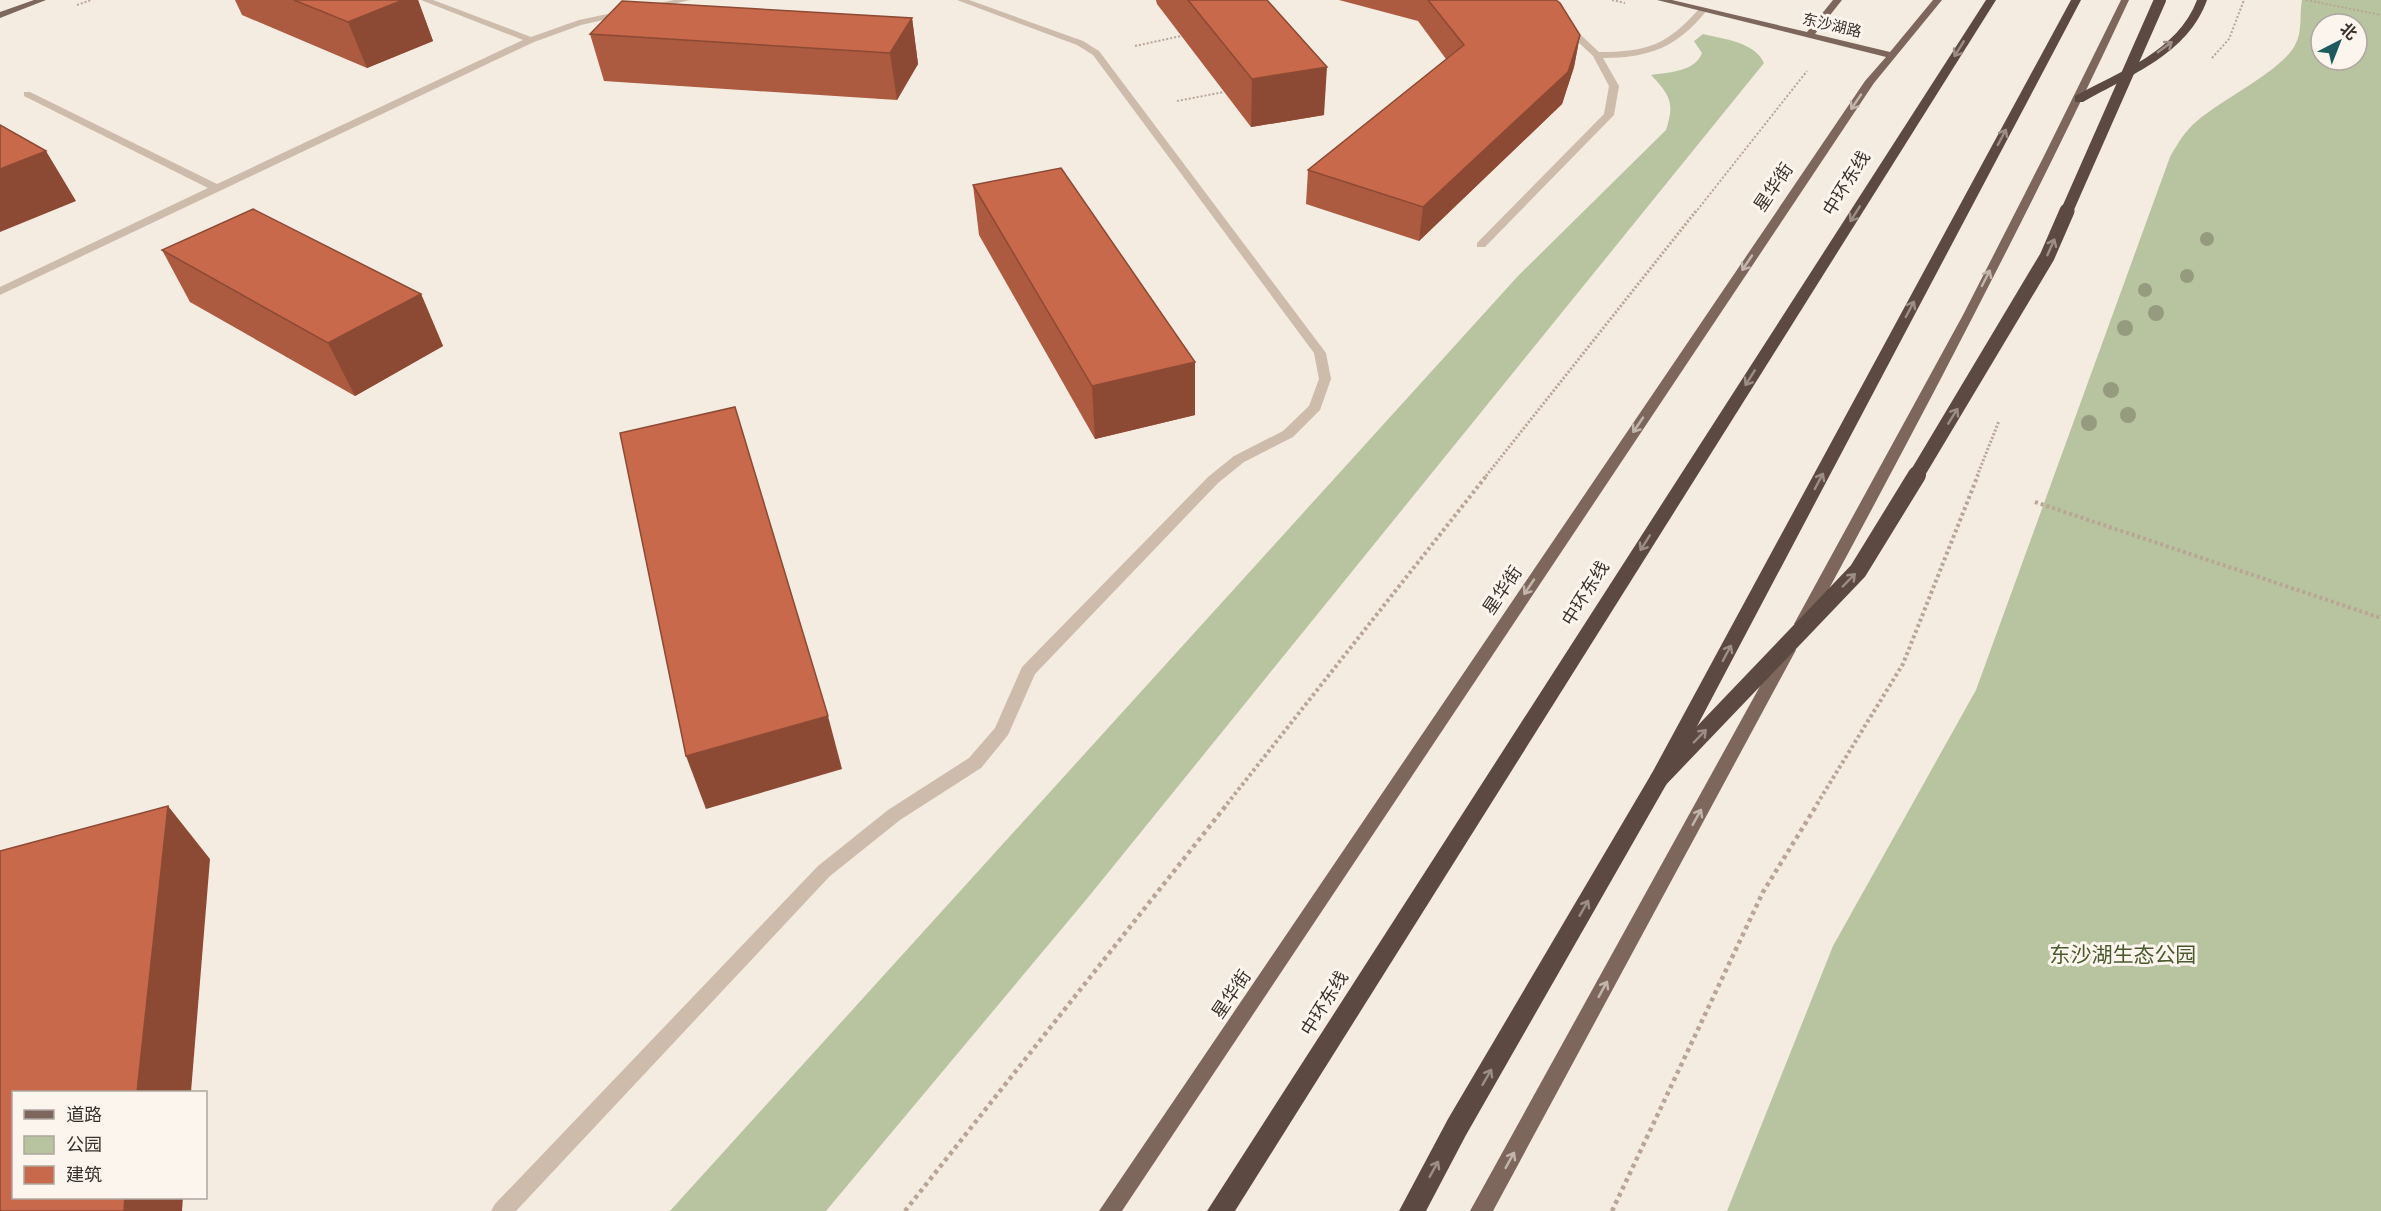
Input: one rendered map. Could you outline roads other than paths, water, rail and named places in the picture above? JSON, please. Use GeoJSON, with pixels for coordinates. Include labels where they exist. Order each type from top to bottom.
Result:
{"type":"FeatureCollection","features":[{"type":"Feature","properties":{"kind":"highway","name":"中环东线"},"geometry":{"type":"LineString","coordinates":[[1220,1211],[1991,0]]}},
{"type":"Feature","properties":{"kind":"highway"},"geometry":{"type":"LineString","coordinates":[[1412,1211],[1457,1127],[1659,779],[2076,0]]}},
{"type":"Feature","properties":{"kind":"highway"},"geometry":{"type":"LineString","coordinates":[[1659,779],[1858,571],[2047,257],[2160,0]]}},
{"type":"Feature","properties":{"kind":"highway"},"geometry":{"type":"LineString","coordinates":[[2079,99],[2145,61],[2172,42],[2191,24],[2202,0]]}},
{"type":"Feature","properties":{"kind":"main road"},"geometry":{"type":"LineString","coordinates":[[0,15],[42,0]]}},
{"type":"Feature","properties":{"kind":"main road","name":"东沙湖路"},"geometry":{"type":"LineString","coordinates":[[1661,0],[1891,55]]}},
{"type":"Feature","properties":{"kind":"main road"},"geometry":{"type":"LineString","coordinates":[[1810,35],[1838,0]]}},
{"type":"Feature","properties":{"kind":"main road","name":"星华街"},"geometry":{"type":"LineString","coordinates":[[1110,1211],[1863,91],[1938,0]]}},
{"type":"Feature","properties":{"kind":"main road"},"geometry":{"type":"LineString","coordinates":[[1482,1211],[1882,479],[2079,99],[2125,0]]}},
{"type":"Feature","properties":{"kind":"street"},"geometry":{"type":"LineString","coordinates":[[425,0],[531,40]]}},
{"type":"Feature","properties":{"kind":"street"},"geometry":{"type":"LineString","coordinates":[[0,291],[531,40],[579,23],[686,0]]}},
{"type":"Feature","properties":{"kind":"street"},"geometry":{"type":"LineString","coordinates":[[501,1211],[824,872],[894,815],[975,764],[1002,731],[1028,671],[1213,480],[1239,459],[1288,434],[1315,407],[1325,379],[1320,353],[1096,53],[1080,43],[965,0]]}},
{"type":"Feature","properties":{"kind":"street"},"geometry":{"type":"LineString","coordinates":[[1597,55],[1638,54],[1659,46],[1688,26],[1703,10]]}},
{"type":"Feature","properties":{"kind":"street"},"geometry":{"type":"LineString","coordinates":[[1480,245],[1609,115],[1614,86],[1597,55],[1577,33],[1552,14]]}},
{"type":"Feature","properties":{"kind":"street"},"geometry":{"type":"LineString","coordinates":[[27,94],[218,189]]}},
{"type":"Feature","properties":{"kind":"park label","name":"东沙湖生态公园"},"geometry":{"type":"Point","coordinates":[2123,954]}}]}
